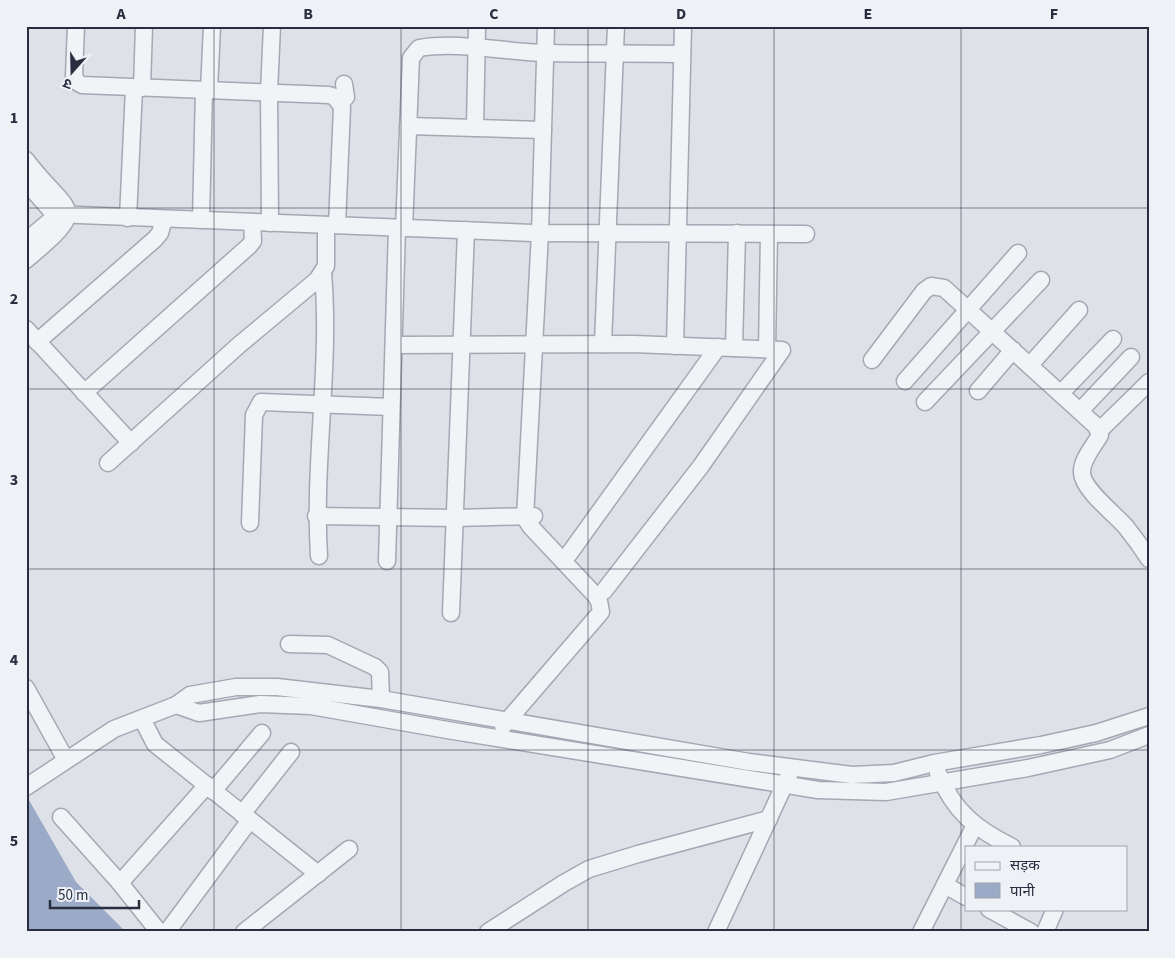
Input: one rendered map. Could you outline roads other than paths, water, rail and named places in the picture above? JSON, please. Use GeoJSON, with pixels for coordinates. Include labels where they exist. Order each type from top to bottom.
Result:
{"type":"FeatureCollection","features":[{"type":"Feature","properties":{"kind":"street"},"geometry":{"type":"LineString","coordinates":[[76,26],[74,76],[76,82],[89,86],[329,94],[340,102]]}},
{"type":"Feature","properties":{"kind":"street"},"geometry":{"type":"LineString","coordinates":[[128,218],[144,26]]}},
{"type":"Feature","properties":{"kind":"street"},"geometry":{"type":"LineString","coordinates":[[200,220],[212,26]]}},
{"type":"Feature","properties":{"kind":"street"},"geometry":{"type":"LineString","coordinates":[[270,223],[269,92],[272,26]]}},
{"type":"Feature","properties":{"kind":"street"},"geometry":{"type":"LineString","coordinates":[[475,128],[477,26]]}},
{"type":"Feature","properties":{"kind":"street"},"geometry":{"type":"LineString","coordinates":[[499,739],[601,612],[595,595],[531,527],[529,514],[533,344],[540,233],[546,26]]}},
{"type":"Feature","properties":{"kind":"street"},"geometry":{"type":"LineString","coordinates":[[603,344],[616,26]]}},
{"type":"Feature","properties":{"kind":"street"},"geometry":{"type":"LineString","coordinates":[[675,346],[683,26]]}},
{"type":"Feature","properties":{"kind":"street"},"geometry":{"type":"LineString","coordinates":[[387,561],[391,407],[400,228],[411,58],[414,51],[428,46],[545,53],[615,52],[682,54]]}},
{"type":"Feature","properties":{"kind":"street"},"geometry":{"type":"LineString","coordinates":[[318,556],[316,516],[326,324],[323,273],[331,225],[340,102],[346,97],[344,84]]}},
{"type":"Feature","properties":{"kind":"street"},"geometry":{"type":"LineString","coordinates":[[408,126],[542,130]]}},
{"type":"Feature","properties":{"kind":"street"},"geometry":{"type":"LineString","coordinates":[[26,160],[68,207],[26,241]]}},
{"type":"Feature","properties":{"kind":"street"},"geometry":{"type":"LineString","coordinates":[[26,182],[61,214],[540,233],[806,234]]}},
{"type":"Feature","properties":{"kind":"street"},"geometry":{"type":"LineString","coordinates":[[26,260],[59,232],[61,214]]}},
{"type":"Feature","properties":{"kind":"street"},"geometry":{"type":"LineString","coordinates":[[38,342],[155,239],[160,233],[164,219]]}},
{"type":"Feature","properties":{"kind":"street"},"geometry":{"type":"LineString","coordinates":[[84,393],[249,246],[253,241],[252,222]]}},
{"type":"Feature","properties":{"kind":"street"},"geometry":{"type":"LineString","coordinates":[[451,613],[466,230]]}},
{"type":"Feature","properties":{"kind":"street"},"geometry":{"type":"LineString","coordinates":[[734,348],[737,233]]}},
{"type":"Feature","properties":{"kind":"street"},"geometry":{"type":"LineString","coordinates":[[767,349],[769,234]]}},
{"type":"Feature","properties":{"kind":"street"},"geometry":{"type":"LineString","coordinates":[[905,381],[1018,253]]}},
{"type":"Feature","properties":{"kind":"street"},"geometry":{"type":"LineString","coordinates":[[108,463],[239,344],[323,273]]}},
{"type":"Feature","properties":{"kind":"street"},"geometry":{"type":"LineString","coordinates":[[925,402],[1041,280]]}},
{"type":"Feature","properties":{"kind":"street"},"geometry":{"type":"LineString","coordinates":[[872,360],[924,291],[931,286],[944,288],[966,310],[1081,410],[1100,430]]}},
{"type":"Feature","properties":{"kind":"street"},"geometry":{"type":"LineString","coordinates":[[1030,365],[1079,310]]}},
{"type":"Feature","properties":{"kind":"street"},"geometry":{"type":"LineString","coordinates":[[26,329],[130,442]]}},
{"type":"Feature","properties":{"kind":"street"},"geometry":{"type":"LineString","coordinates":[[1062,393],[1113,340]]}},
{"type":"Feature","properties":{"kind":"street"},"geometry":{"type":"LineString","coordinates":[[394,345],[603,344],[782,350],[701,466],[604,591]]}},
{"type":"Feature","properties":{"kind":"street"},"geometry":{"type":"LineString","coordinates":[[569,554],[718,347]]}},
{"type":"Feature","properties":{"kind":"street"},"geometry":{"type":"LineString","coordinates":[[978,391],[1013,350]]}},
{"type":"Feature","properties":{"kind":"street"},"geometry":{"type":"LineString","coordinates":[[1081,410],[1131,357]]}},
{"type":"Feature","properties":{"kind":"street"},"geometry":{"type":"LineString","coordinates":[[1149,382],[1100,430],[1097,440],[1083,463],[1081,473],[1083,480],[1128,530],[1149,559]]}},
{"type":"Feature","properties":{"kind":"street"},"geometry":{"type":"LineString","coordinates":[[250,523],[254,415],[263,397],[323,405],[391,407]]}},
{"type":"Feature","properties":{"kind":"street"},"geometry":{"type":"LineString","coordinates":[[316,516],[454,518],[529,514],[569,554],[604,591],[610,606],[607,620],[514,720]]}},
{"type":"Feature","properties":{"kind":"street"},"geometry":{"type":"LineString","coordinates":[[289,644],[328,645],[375,667],[380,672],[381,699]]}},
{"type":"Feature","properties":{"kind":"street"},"geometry":{"type":"LineString","coordinates":[[30,783],[114,729],[176,705],[190,695],[236,687],[277,687],[381,699],[514,720],[749,762],[852,775],[894,773],[934,763],[1068,739],[1149,716]]}},
{"type":"Feature","properties":{"kind":"street"},"geometry":{"type":"LineString","coordinates":[[277,687],[277,704]]}},
{"type":"Feature","properties":{"kind":"street"},"geometry":{"type":"LineString","coordinates":[[26,688],[66,760]]}},
{"type":"Feature","properties":{"kind":"street"},"geometry":{"type":"LineString","coordinates":[[176,705],[199,713],[260,704],[311,706],[499,739],[818,790],[886,792],[942,783],[1028,768],[1110,750],[1149,736]]}},
{"type":"Feature","properties":{"kind":"street"},"geometry":{"type":"LineString","coordinates":[[142,719],[155,744],[318,874]]}},
{"type":"Feature","properties":{"kind":"street"},"geometry":{"type":"LineString","coordinates":[[120,883],[262,733]]}},
{"type":"Feature","properties":{"kind":"street"},"geometry":{"type":"LineString","coordinates":[[167,932],[292,752]]}},
{"type":"Feature","properties":{"kind":"street"},"geometry":{"type":"LineString","coordinates":[[934,763],[942,783],[959,811],[975,825],[1010,846]]}},
{"type":"Feature","properties":{"kind":"street"},"geometry":{"type":"LineString","coordinates":[[716,932],[793,767]]}},
{"type":"Feature","properties":{"kind":"street"},"geometry":{"type":"LineString","coordinates":[[61,818],[120,883],[159,932]]}},
{"type":"Feature","properties":{"kind":"street"},"geometry":{"type":"LineString","coordinates":[[488,932],[589,870],[638,854],[769,819]]}},
{"type":"Feature","properties":{"kind":"street"},"geometry":{"type":"LineString","coordinates":[[921,932],[975,825]]}},
{"type":"Feature","properties":{"kind":"street"},"geometry":{"type":"LineString","coordinates":[[244,932],[349,850]]}},
{"type":"Feature","properties":{"kind":"street"},"geometry":{"type":"LineString","coordinates":[[944,885],[965,896]]}},
{"type":"Feature","properties":{"kind":"street"},"geometry":{"type":"LineString","coordinates":[[991,910],[1031,932]]}},
{"type":"Feature","properties":{"kind":"street"},"geometry":{"type":"LineString","coordinates":[[1045,932],[1055,910]]}},
{"type":"Feature","properties":{"kind":"water"},"geometry":{"type":"Polygon","coordinates":[[[26,795],[76,882],[126,932],[26,932],[26,795]]]}}]}
